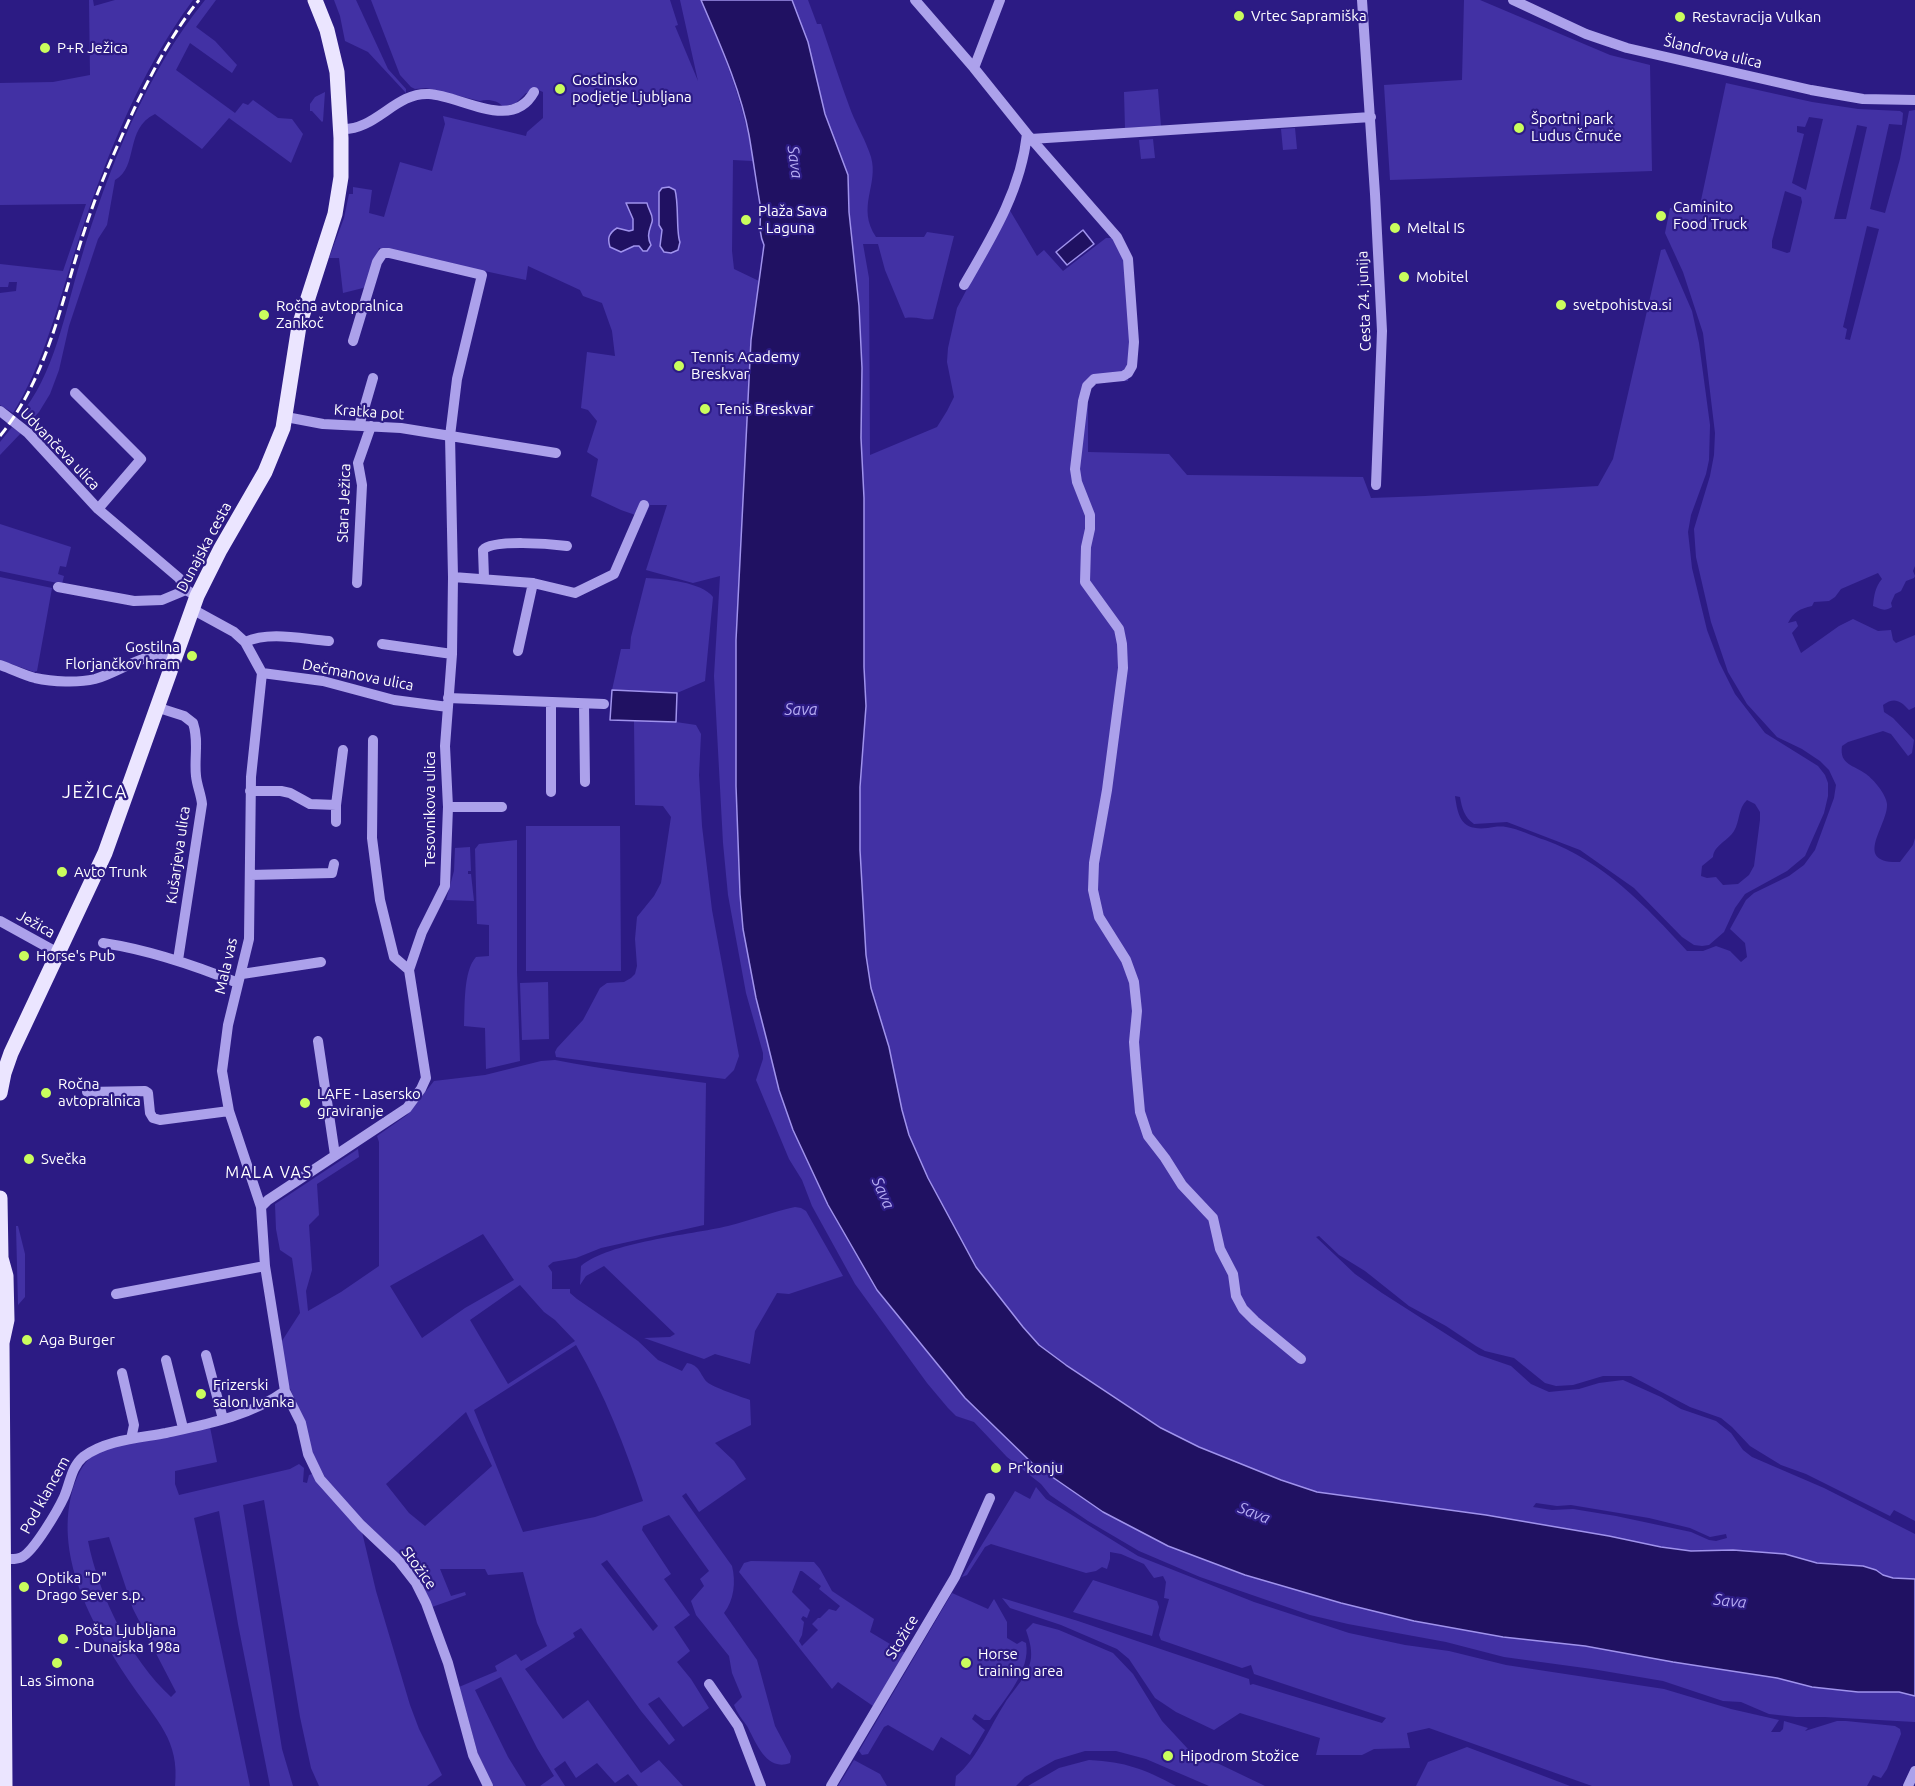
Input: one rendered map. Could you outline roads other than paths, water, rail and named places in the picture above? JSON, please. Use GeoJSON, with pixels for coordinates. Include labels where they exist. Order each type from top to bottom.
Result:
{"type":"FeatureCollection","features":[{"type":"Feature","properties":{"kind":"main road","name":"Dunajska cesta"},"geometry":{"type":"LineString","coordinates":[[0,1093],[8,1060],[105,853],[174,657],[192,598],[265,472],[275,452],[286,417],[299,326],[337,204],[342,164],[335,63],[327,30],[315,0]]}},
{"type":"Feature","properties":{"kind":"main road"},"geometry":{"type":"LineString","coordinates":[[0,1198],[0,1259],[6,1276],[7,1320],[1,1341],[5,1786]]}},
{"type":"Feature","properties":{"kind":"street"},"geometry":{"type":"LineString","coordinates":[[915,0],[974,68],[1029,137],[1118,237],[1128,259],[1134,342],[1132,366],[1123,376],[1094,380],[1086,386],[1075,469],[1077,482],[1090,515],[1085,582],[1119,629],[1122,644],[1123,668],[1107,790],[1093,870],[1093,890],[1100,917],[1130,968],[1134,982],[1137,1011],[1134,1042],[1136,1068],[1140,1112],[1148,1136],[1182,1185],[1214,1218],[1220,1249],[1233,1274],[1236,1296],[1243,1309],[1300,1359]]}},
{"type":"Feature","properties":{"kind":"street"},"geometry":{"type":"LineString","coordinates":[[974,68],[1000,0]]}},
{"type":"Feature","properties":{"kind":"street","name":"Cesta 24. junija"},"geometry":{"type":"LineString","coordinates":[[1362,0],[1371,117],[1382,331],[1376,484]]}},
{"type":"Feature","properties":{"kind":"street","name":"Šlandrova ulica"},"geometry":{"type":"LineString","coordinates":[[1513,0],[1577,30],[1627,48],[1811,90],[1863,99],[1915,100]]}},
{"type":"Feature","properties":{"kind":"street"},"geometry":{"type":"LineString","coordinates":[[341,129],[362,127],[399,103],[420,94],[433,94],[506,112],[523,105],[534,92]]}},
{"type":"Feature","properties":{"kind":"street"},"geometry":{"type":"LineString","coordinates":[[1029,137],[1167,131],[1267,122],[1283,124],[1371,117]]}},
{"type":"Feature","properties":{"kind":"street"},"geometry":{"type":"LineString","coordinates":[[964,285],[995,231],[1016,187],[1029,137]]}},
{"type":"Feature","properties":{"kind":"street","name":"Tesovnikova ulica"},"geometry":{"type":"LineString","coordinates":[[261,1207],[268,1200],[407,1108],[426,1078],[409,970],[422,932],[445,886],[448,807],[445,746],[452,654],[453,577],[450,436],[457,378],[482,275],[383,253],[376,262],[353,341]]}},
{"type":"Feature","properties":{"kind":"street"},"geometry":{"type":"LineString","coordinates":[[359,426],[373,378]]}},
{"type":"Feature","properties":{"kind":"street","name":"Udvančeva ulica"},"geometry":{"type":"LineString","coordinates":[[75,393],[141,459],[98,509]]}},
{"type":"Feature","properties":{"kind":"street","name":"Udvančeva ulica"},"geometry":{"type":"LineString","coordinates":[[0,411],[28,433],[98,509],[179,578],[192,598]]}},
{"type":"Feature","properties":{"kind":"street","name":"Kratka pot"},"geometry":{"type":"LineString","coordinates":[[286,417],[323,424],[400,428],[556,453]]}},
{"type":"Feature","properties":{"kind":"street","name":"Stara Ježica"},"geometry":{"type":"LineString","coordinates":[[357,583],[362,485],[358,463],[371,426]]}},
{"type":"Feature","properties":{"kind":"street"},"geometry":{"type":"LineString","coordinates":[[453,577],[532,583],[574,593],[614,574],[644,505]]}},
{"type":"Feature","properties":{"kind":"street"},"geometry":{"type":"LineString","coordinates":[[483,578],[483,550],[492,544],[542,543],[567,546]]}},
{"type":"Feature","properties":{"kind":"street"},"geometry":{"type":"LineString","coordinates":[[518,651],[532,583]]}},
{"type":"Feature","properties":{"kind":"street"},"geometry":{"type":"LineString","coordinates":[[58,588],[134,601],[192,598],[245,642],[262,673]]}},
{"type":"Feature","properties":{"kind":"street"},"geometry":{"type":"LineString","coordinates":[[245,642],[253,638],[275,637],[329,641]]}},
{"type":"Feature","properties":{"kind":"street"},"geometry":{"type":"LineString","coordinates":[[382,644],[452,654]]}},
{"type":"Feature","properties":{"kind":"street"},"geometry":{"type":"LineString","coordinates":[[0,665],[45,680],[80,680],[95,679],[150,657],[168,654],[174,657]]}},
{"type":"Feature","properties":{"kind":"street","name":"Dečmanova ulica"},"geometry":{"type":"LineString","coordinates":[[262,673],[323,681],[394,700],[448,702]]}},
{"type":"Feature","properties":{"kind":"street","name":"Mala vas"},"geometry":{"type":"LineString","coordinates":[[262,673],[250,791],[249,939],[223,1051],[222,1071],[229,1111],[261,1207],[265,1266],[285,1391]]}},
{"type":"Feature","properties":{"kind":"street"},"geometry":{"type":"LineString","coordinates":[[448,702],[604,704]]}},
{"type":"Feature","properties":{"kind":"street"},"geometry":{"type":"LineString","coordinates":[[551,702],[551,792]]}},
{"type":"Feature","properties":{"kind":"street"},"geometry":{"type":"LineString","coordinates":[[584,704],[585,782]]}},
{"type":"Feature","properties":{"kind":"street","name":"Kušarjeva ulica"},"geometry":{"type":"LineString","coordinates":[[156,707],[184,716],[193,723],[196,742],[196,779],[201,792],[202,804],[178,960]]}},
{"type":"Feature","properties":{"kind":"street"},"geometry":{"type":"LineString","coordinates":[[373,740],[372,838],[380,900],[394,957],[409,970]]}},
{"type":"Feature","properties":{"kind":"street"},"geometry":{"type":"LineString","coordinates":[[336,822],[343,750]]}},
{"type":"Feature","properties":{"kind":"street"},"geometry":{"type":"LineString","coordinates":[[250,791],[281,791],[290,793],[310,804],[336,805]]}},
{"type":"Feature","properties":{"kind":"street"},"geometry":{"type":"LineString","coordinates":[[448,807],[502,807]]}},
{"type":"Feature","properties":{"kind":"street"},"geometry":{"type":"LineString","coordinates":[[250,875],[332,873],[334,864]]}},
{"type":"Feature","properties":{"kind":"street","name":"Ježica"},"geometry":{"type":"LineString","coordinates":[[0,921],[58,953]]}},
{"type":"Feature","properties":{"kind":"street"},"geometry":{"type":"LineString","coordinates":[[103,944],[145,951],[240,979],[321,962]]}},
{"type":"Feature","properties":{"kind":"street"},"geometry":{"type":"LineString","coordinates":[[318,1041],[335,1155]]}},
{"type":"Feature","properties":{"kind":"street"},"geometry":{"type":"LineString","coordinates":[[87,1092],[145,1091],[148,1093],[150,1113],[153,1118],[160,1120],[229,1111]]}},
{"type":"Feature","properties":{"kind":"street"},"geometry":{"type":"LineString","coordinates":[[116,1294],[265,1266]]}},
{"type":"Feature","properties":{"kind":"street"},"geometry":{"type":"LineString","coordinates":[[206,1355],[223,1419]]}},
{"type":"Feature","properties":{"kind":"street"},"geometry":{"type":"LineString","coordinates":[[166,1360],[183,1428]]}},
{"type":"Feature","properties":{"kind":"street"},"geometry":{"type":"LineString","coordinates":[[122,1373],[134,1425],[131,1439]]}},
{"type":"Feature","properties":{"kind":"street","name":"Pod klancem"},"geometry":{"type":"LineString","coordinates":[[4,1559],[20,1558],[28,1552],[42,1535],[64,1497],[74,1468],[82,1458],[97,1449],[252,1411],[285,1391]]}},
{"type":"Feature","properties":{"kind":"street","name":"Stožice"},"geometry":{"type":"LineString","coordinates":[[285,1391],[301,1423],[308,1454],[320,1479],[361,1525],[398,1560],[416,1583],[426,1603],[448,1663],[473,1755],[488,1786]]}},
{"type":"Feature","properties":{"kind":"street","name":"Stožice"},"geometry":{"type":"LineString","coordinates":[[831,1786],[955,1577],[990,1498]]}},
{"type":"Feature","properties":{"kind":"street"},"geometry":{"type":"LineString","coordinates":[[709,1684],[738,1726],[761,1786]]}},
{"type":"Feature","properties":{"kind":"street"},"geometry":{"type":"LineString","coordinates":[[1908,1786],[1915,1771]]}},
{"type":"Feature","properties":{"kind":"water","name":"Sava"},"geometry":{"type":"Polygon","coordinates":[[[701,0],[792,0],[808,42],[825,114],[848,175],[862,368],[861,438],[864,498],[866,706],[860,787],[860,850],[866,955],[871,988],[889,1047],[909,1135],[928,1178],[976,1267],[1039,1345],[1161,1428],[1199,1447],[1317,1492],[1486,1515],[1691,1551],[1733,1550],[1785,1554],[1817,1563],[1863,1566],[1893,1578],[1915,1579],[1915,1696],[1899,1692],[1858,1692],[1812,1687],[1777,1678],[1585,1646],[1503,1637],[1414,1621],[1341,1603],[1245,1575],[1168,1546],[1103,1512],[1032,1463],[965,1398],[877,1290],[828,1205],[793,1130],[779,1090],[756,998],[743,929],[736,786],[736,640],[751,340],[764,245],[760,229],[760,204],[749,135],[741,101],[701,0]]]}},
{"type":"Feature","properties":{"kind":"water"},"geometry":{"type":"Polygon","coordinates":[[[669,187],[675,190],[680,242],[678,250],[671,253],[664,252],[660,246],[662,230],[659,225],[659,192],[662,188],[669,187]]]}},
{"type":"Feature","properties":{"kind":"water"},"geometry":{"type":"Polygon","coordinates":[[[626,203],[647,203],[652,219],[649,236],[651,245],[647,251],[643,251],[639,246],[621,252],[610,247],[609,238],[614,230],[617,228],[633,230],[633,219],[626,203]]]}},
{"type":"Feature","properties":{"kind":"water"},"geometry":{"type":"Polygon","coordinates":[[[1083,230],[1094,244],[1067,265],[1056,252],[1083,230]]]}},
{"type":"Feature","properties":{"kind":"water"},"geometry":{"type":"Polygon","coordinates":[[[612,690],[677,693],[676,722],[610,720],[612,690]]]}},
{"type":"Feature","properties":{"kind":"railway"},"geometry":{"type":"LineString","coordinates":[[0,436],[17,412],[43,361],[92,208],[123,134],[164,51],[199,0]]}},
{"type":"Feature","properties":{"kind":"place","name":"Vrtec Sapramiška"},"geometry":{"type":"Point","coordinates":[1239,16]}},
{"type":"Feature","properties":{"kind":"place","name":"Restavracija Vulkan"},"geometry":{"type":"Point","coordinates":[1680,17]}},
{"type":"Feature","properties":{"kind":"place","name":"P+R Ježica"},"geometry":{"type":"Point","coordinates":[45,48]}},
{"type":"Feature","properties":{"kind":"place","name":"Gostinsko podjetje Ljubljana"},"geometry":{"type":"Point","coordinates":[560,89]}},
{"type":"Feature","properties":{"kind":"place","name":"Športni park Ludus Črnuče"},"geometry":{"type":"Point","coordinates":[1519,128]}},
{"type":"Feature","properties":{"kind":"place","name":"Caminito Food Truck"},"geometry":{"type":"Point","coordinates":[1661,216]}},
{"type":"Feature","properties":{"kind":"place","name":"Plaža Sava - Laguna"},"geometry":{"type":"Point","coordinates":[746,220]}},
{"type":"Feature","properties":{"kind":"place","name":"Meltal IS"},"geometry":{"type":"Point","coordinates":[1395,228]}},
{"type":"Feature","properties":{"kind":"place","name":"Mobitel"},"geometry":{"type":"Point","coordinates":[1404,277]}},
{"type":"Feature","properties":{"kind":"place","name":"svetpohistva.si"},"geometry":{"type":"Point","coordinates":[1561,305]}},
{"type":"Feature","properties":{"kind":"place","name":"Ročna avtopralnica Zankoč"},"geometry":{"type":"Point","coordinates":[264,315]}},
{"type":"Feature","properties":{"kind":"place","name":"Tennis Academy Breskvar"},"geometry":{"type":"Point","coordinates":[679,366]}},
{"type":"Feature","properties":{"kind":"place","name":"Tenis Breskvar"},"geometry":{"type":"Point","coordinates":[705,409]}},
{"type":"Feature","properties":{"kind":"place","name":"Gostilna Florjančkov hram"},"geometry":{"type":"Point","coordinates":[192,656]}},
{"type":"Feature","properties":{"kind":"place","name":"Avto Trunk"},"geometry":{"type":"Point","coordinates":[62,872]}},
{"type":"Feature","properties":{"kind":"place","name":"Horse's Pub"},"geometry":{"type":"Point","coordinates":[24,956]}},
{"type":"Feature","properties":{"kind":"place","name":"Ročna avtopralnica"},"geometry":{"type":"Point","coordinates":[46,1093]}},
{"type":"Feature","properties":{"kind":"place","name":"LAFE - Lasersko graviranje"},"geometry":{"type":"Point","coordinates":[305,1103]}},
{"type":"Feature","properties":{"kind":"place","name":"Svečka"},"geometry":{"type":"Point","coordinates":[29,1159]}},
{"type":"Feature","properties":{"kind":"place","name":"Aga Burger"},"geometry":{"type":"Point","coordinates":[27,1340]}},
{"type":"Feature","properties":{"kind":"place","name":"Frizerski salon Ivanka"},"geometry":{"type":"Point","coordinates":[201,1394]}},
{"type":"Feature","properties":{"kind":"place","name":"Pr'konju"},"geometry":{"type":"Point","coordinates":[996,1468]}},
{"type":"Feature","properties":{"kind":"place","name":"Optika \"D\" Drago Sever s.p."},"geometry":{"type":"Point","coordinates":[24,1587]}},
{"type":"Feature","properties":{"kind":"place","name":"Pošta Ljubljana - Dunajska 198a"},"geometry":{"type":"Point","coordinates":[63,1639]}},
{"type":"Feature","properties":{"kind":"place","name":"Las Simona"},"geometry":{"type":"Point","coordinates":[57,1663]}},
{"type":"Feature","properties":{"kind":"place","name":"Horse training area"},"geometry":{"type":"Point","coordinates":[966,1663]}},
{"type":"Feature","properties":{"kind":"place","name":"Hipodrom Stožice"},"geometry":{"type":"Point","coordinates":[1168,1756]}},
{"type":"Feature","properties":{"kind":"district","name":"JEŽICA"},"geometry":{"type":"Point","coordinates":[95,792]}},
{"type":"Feature","properties":{"kind":"district","name":"MALA VAS"},"geometry":{"type":"Point","coordinates":[269,1173]}}]}
